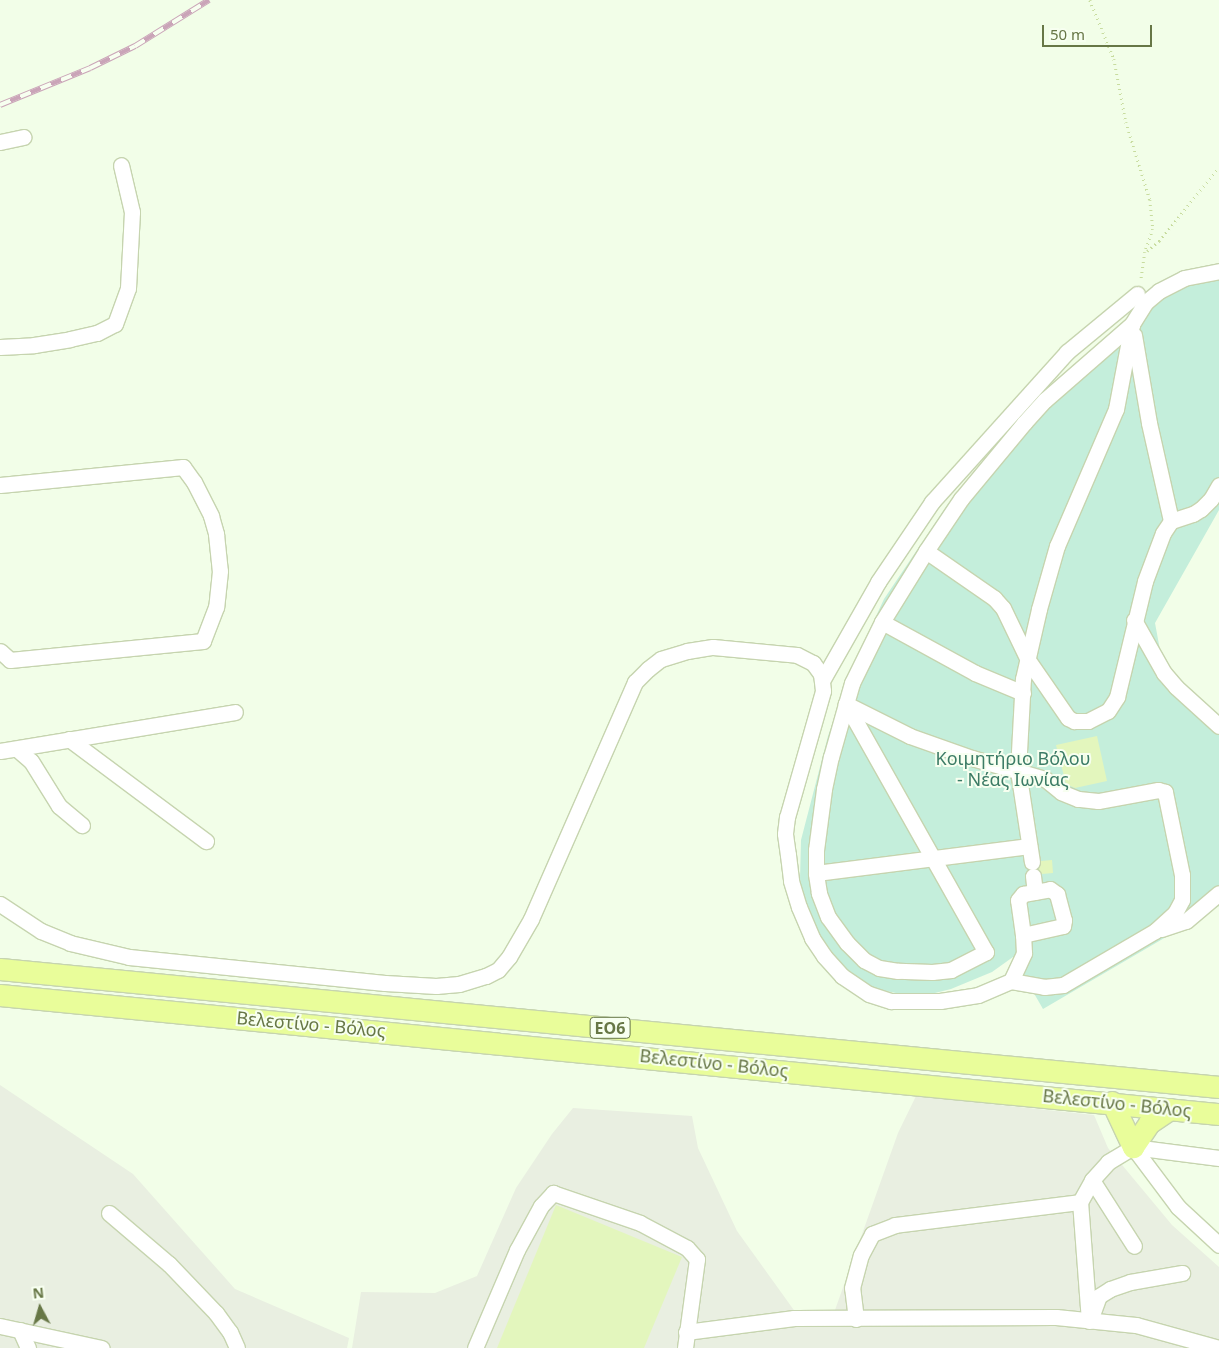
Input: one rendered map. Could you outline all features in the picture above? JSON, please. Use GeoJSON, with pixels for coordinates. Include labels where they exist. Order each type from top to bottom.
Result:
{"type":"FeatureCollection","features":[{"type":"Feature","properties":{"kind":"highway","name":"Βελεστίνο - Βόλος"},"geometry":{"type":"LineString","coordinates":[[0,969],[1219,1088]]}},
{"type":"Feature","properties":{"kind":"highway","name":"Βελεστίνο - Βόλος"},"geometry":{"type":"LineString","coordinates":[[0,995],[1112,1102],[1219,1114]]}},
{"type":"Feature","properties":{"kind":"highway"},"geometry":{"type":"LineString","coordinates":[[1112,1102],[1133,1147]]}},
{"type":"Feature","properties":{"kind":"highway"},"geometry":{"type":"LineString","coordinates":[[1133,1147],[1149,1123],[1170,1109]]}},
{"type":"Feature","properties":{"kind":"street"},"geometry":{"type":"LineString","coordinates":[[0,142],[23,137]]}},
{"type":"Feature","properties":{"kind":"street"},"geometry":{"type":"LineString","coordinates":[[0,346],[34,345],[70,339],[97,333],[116,324],[128,288],[132,212],[121,165]]}},
{"type":"Feature","properties":{"kind":"street"},"geometry":{"type":"LineString","coordinates":[[846,704],[986,952],[951,970],[932,972],[879,968],[864,960],[846,943],[828,918],[819,893],[816,873],[816,850],[824,790],[846,704],[852,683],[882,622],[926,551],[962,499],[1024,423],[1046,400],[1132,324],[1146,302],[1160,291],[1184,278],[1219,272]]}},
{"type":"Feature","properties":{"kind":"street"},"geometry":{"type":"LineString","coordinates":[[846,704],[910,736],[972,758],[1018,770],[1045,780],[1061,792],[1078,799],[1098,802],[1158,790],[1165,792],[1182,875],[1182,900],[1175,913],[1155,931],[1063,985],[1044,987],[1011,982],[964,998],[919,1002],[891,1001],[869,994],[842,976],[812,938],[804,921],[791,882],[785,834],[787,817],[823,691],[823,679],[873,590],[932,502],[1067,352],[1137,294]]}},
{"type":"Feature","properties":{"kind":"street"},"geometry":{"type":"LineString","coordinates":[[1132,324],[1149,423],[1171,521]]}},
{"type":"Feature","properties":{"kind":"street"},"geometry":{"type":"LineString","coordinates":[[1035,892],[1018,770],[1023,693],[1028,660],[1039,609],[1057,546],[1116,409],[1132,324]]}},
{"type":"Feature","properties":{"kind":"street"},"geometry":{"type":"LineString","coordinates":[[0,485],[183,467],[199,490],[211,516],[219,553],[220,571],[216,607],[203,641],[10,660],[0,651]]}},
{"type":"Feature","properties":{"kind":"street"},"geometry":{"type":"LineString","coordinates":[[926,551],[984,590],[1003,608],[1028,660],[1068,718],[1074,721],[1088,721],[1108,711],[1117,697],[1134,620],[1148,573],[1164,532],[1171,521],[1194,514],[1202,509],[1211,499],[1219,485]]}},
{"type":"Feature","properties":{"kind":"street"},"geometry":{"type":"LineString","coordinates":[[1134,620],[1164,674],[1219,726]]}},
{"type":"Feature","properties":{"kind":"street"},"geometry":{"type":"LineString","coordinates":[[882,622],[976,673],[1023,693]]}},
{"type":"Feature","properties":{"kind":"street"},"geometry":{"type":"LineString","coordinates":[[0,904],[41,931],[70,943],[129,957],[386,983],[436,986],[475,980],[498,970],[520,940],[569,834],[625,703],[635,682],[648,669],[662,659],[687,651],[729,648],[802,657],[813,663],[823,679]]}},
{"type":"Feature","properties":{"kind":"street"},"geometry":{"type":"LineString","coordinates":[[0,751],[235,712]]}},
{"type":"Feature","properties":{"kind":"street"},"geometry":{"type":"LineString","coordinates":[[68,739],[206,841]]}},
{"type":"Feature","properties":{"kind":"street"},"geometry":{"type":"LineString","coordinates":[[17,748],[31,761],[59,806],[82,825]]}},
{"type":"Feature","properties":{"kind":"street"},"geometry":{"type":"LineString","coordinates":[[816,873],[1029,846]]}},
{"type":"Feature","properties":{"kind":"street"},"geometry":{"type":"LineString","coordinates":[[1011,982],[1024,953],[1018,900],[1024,894],[1050,889],[1055,892],[1064,923],[1060,928],[1023,935]]}},
{"type":"Feature","properties":{"kind":"street"},"geometry":{"type":"LineString","coordinates":[[1155,931],[1186,921],[1219,893]]}},
{"type":"Feature","properties":{"kind":"street"},"geometry":{"type":"LineString","coordinates":[[1133,1147],[1178,1207],[1219,1244]]}},
{"type":"Feature","properties":{"kind":"street"},"geometry":{"type":"LineString","coordinates":[[1089,1321],[1080,1202],[1092,1180],[1108,1162],[1133,1147],[1219,1158]]}},
{"type":"Feature","properties":{"kind":"street"},"geometry":{"type":"LineString","coordinates":[[1092,1180],[1134,1246]]}},
{"type":"Feature","properties":{"kind":"street"},"geometry":{"type":"LineString","coordinates":[[475,1348],[517,1250],[541,1206],[553,1193],[640,1224],[688,1248],[697,1259],[685,1348]]}},
{"type":"Feature","properties":{"kind":"street"},"geometry":{"type":"LineString","coordinates":[[856,1319],[852,1288],[861,1255],[872,1234],[895,1225],[1080,1202]]}},
{"type":"Feature","properties":{"kind":"street"},"geometry":{"type":"LineString","coordinates":[[109,1213],[169,1264],[216,1313],[230,1332],[237,1348]]}},
{"type":"Feature","properties":{"kind":"street"},"geometry":{"type":"LineString","coordinates":[[1089,1321],[1098,1296],[1110,1289],[1130,1282],[1182,1273]]}},
{"type":"Feature","properties":{"kind":"street"},"geometry":{"type":"LineString","coordinates":[[686,1332],[794,1318],[1056,1317],[1136,1325],[1219,1348]]}},
{"type":"Feature","properties":{"kind":"street"},"geometry":{"type":"LineString","coordinates":[[0,1326],[102,1348]]}},
{"type":"Feature","properties":{"kind":"street"},"geometry":{"type":"LineString","coordinates":[[20,1330],[28,1348]]}},
{"type":"Feature","properties":{"kind":"path"},"geometry":{"type":"LineString","coordinates":[[1090,0],[1114,59],[1126,122],[1150,200],[1153,229],[1137,294]]}},
{"type":"Feature","properties":{"kind":"path"},"geometry":{"type":"LineString","coordinates":[[1146,252],[1159,240],[1219,167]]}},
{"type":"Feature","properties":{"kind":"shaded area"},"geometry":{"type":"Polygon","coordinates":[[[0,1085],[133,1174],[235,1289],[349,1338],[347,1348],[0,1348],[0,1085]]]}},
{"type":"Feature","properties":{"kind":"shaded area"},"geometry":{"type":"Polygon","coordinates":[[[916,1096],[1094,1115],[1108,1148],[1172,1225],[1219,1267],[1219,1348],[352,1348],[361,1292],[435,1293],[477,1276],[516,1188],[552,1134],[573,1108],[692,1116],[698,1148],[737,1231],[796,1313],[835,1310],[898,1133],[916,1096]]]}},
{"type":"Feature","properties":{"kind":"green space","name":"Κοιμητήριο Βόλου - Νέας Ιωνίας"},"geometry":{"type":"Polygon","coordinates":[[[1219,267],[1219,510],[1155,623],[1160,650],[1174,675],[1219,720],[1219,906],[1043,1009],[1013,957],[992,972],[951,989],[927,995],[901,994],[871,988],[842,965],[821,937],[805,910],[800,879],[801,840],[828,736],[852,668],[884,599],[948,504],[1022,417],[1120,331],[1141,300],[1219,267]]]}},
{"type":"Feature","properties":{"kind":"building"},"geometry":{"type":"Polygon","coordinates":[[[1097,736],[1107,781],[1075,788],[1066,784],[1056,745],[1097,736]]]}},
{"type":"Feature","properties":{"kind":"building"},"geometry":{"type":"Polygon","coordinates":[[[1052,860],[1053,873],[1042,874],[1038,869],[1041,861],[1052,860]]]}},
{"type":"Feature","properties":{"kind":"building"},"geometry":{"type":"Polygon","coordinates":[[[556,1205],[682,1257],[644,1348],[497,1348],[556,1205]]]}},
{"type":"Feature","properties":{"kind":"railway"},"geometry":{"type":"LineString","coordinates":[[0,105],[90,68],[135,46],[209,0]]}}]}
